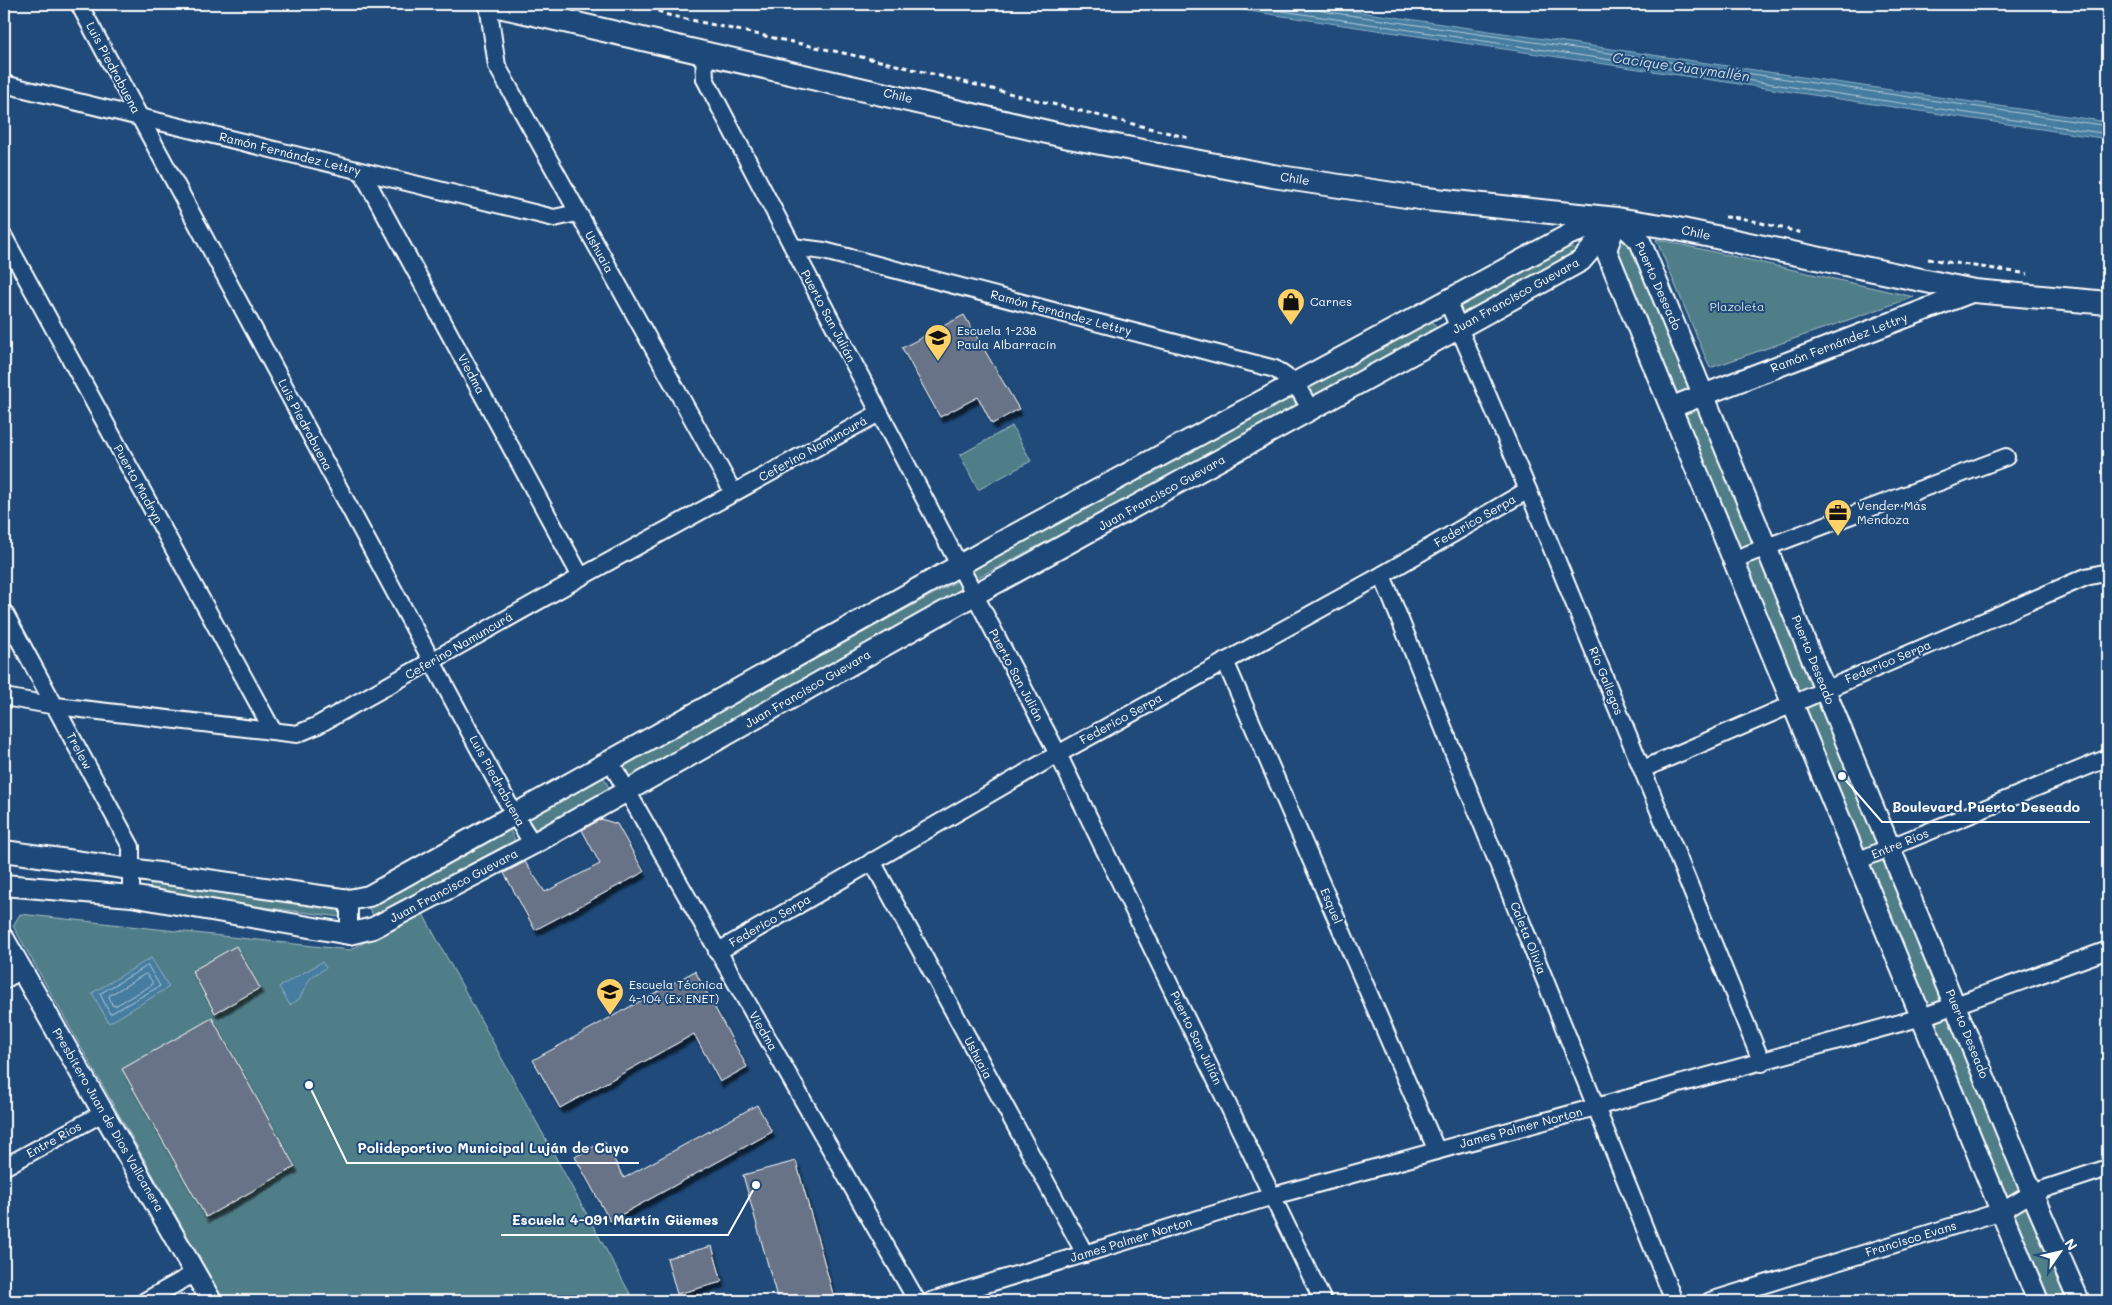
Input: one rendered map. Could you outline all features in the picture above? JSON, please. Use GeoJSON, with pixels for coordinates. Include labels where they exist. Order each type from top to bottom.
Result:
{"type":"FeatureCollection","features":[{"type":"Feature","properties":{"kind":"main road","name":"Chile"},"geometry":{"type":"LineString","coordinates":[[489,4],[1069,137],[1273,176],[1426,199],[1617,219],[1668,227],[1974,291],[2108,303]]}},
{"type":"Feature","properties":{"kind":"street","name":"Luis Piedrabuena"},"geometry":{"type":"LineString","coordinates":[[79,4],[515,816],[533,844]]}},
{"type":"Feature","properties":{"kind":"street","name":"Ushuaia"},"geometry":{"type":"LineString","coordinates":[[489,4],[497,66],[733,492]]}},
{"type":"Feature","properties":{"kind":"street","name":"Puerto San Julián"},"geometry":{"type":"LineString","coordinates":[[704,54],[705,79],[1058,754],[1323,1301]]}},
{"type":"Feature","properties":{"kind":"street","name":"Ramón Fernández Lettry"},"geometry":{"type":"LineString","coordinates":[[4,84],[554,218],[577,213]]}},
{"type":"Feature","properties":{"kind":"street","name":"Viedma"},"geometry":{"type":"LineString","coordinates":[[362,172],[581,577]]}},
{"type":"Feature","properties":{"kind":"street"},"geometry":{"type":"LineString","coordinates":[[4,851],[349,900],[369,896],[959,566],[1447,300],[1570,234],[1617,219]]}},
{"type":"Feature","properties":{"kind":"street"},"geometry":{"type":"LineString","coordinates":[[1617,219],[1606,250],[1794,703],[2038,1301]]}},
{"type":"Feature","properties":{"kind":"street","name":"Juan Francisco Guevara"},"geometry":{"type":"LineString","coordinates":[[4,885],[131,896],[349,934],[373,928],[628,792],[974,595],[1582,261],[1617,219]]}},
{"type":"Feature","properties":{"kind":"street","name":"Puerto Deseado"},"geometry":{"type":"LineString","coordinates":[[1617,219],[1640,241],[2032,1193],[2079,1301]]}},
{"type":"Feature","properties":{"kind":"street","name":"Puerto Madryn"},"geometry":{"type":"LineString","coordinates":[[4,237],[273,731]]}},
{"type":"Feature","properties":{"kind":"street","name":"Ramón Fernández Lettry"},"geometry":{"type":"LineString","coordinates":[[793,248],[824,250],[1275,370],[1295,383],[1311,410]]}},
{"type":"Feature","properties":{"kind":"street","name":"Ramón Fernández Lettry"},"geometry":{"type":"LineString","coordinates":[[1672,407],[1974,291]]}},
{"type":"Feature","properties":{"kind":"street","name":"Río Gallegos"},"geometry":{"type":"LineString","coordinates":[[1447,300],[1528,490],[1762,1063]]}},
{"type":"Feature","properties":{"kind":"street","name":"Ceferino Namuncurá"},"geometry":{"type":"LineString","coordinates":[[4,697],[56,706],[298,734],[433,662],[733,492],[879,413]]}},
{"type":"Feature","properties":{"kind":"street"},"geometry":{"type":"LineString","coordinates":[[1734,559],[2006,457]]}},
{"type":"Feature","properties":{"kind":"street","name":"Federico Serpa"},"geometry":{"type":"LineString","coordinates":[[717,952],[1058,754],[1382,574],[1528,490]]}},
{"type":"Feature","properties":{"kind":"street","name":"Federico Serpa"},"geometry":{"type":"LineString","coordinates":[[1642,769],[1825,688],[2086,577],[2108,572]]}},
{"type":"Feature","properties":{"kind":"street","name":"Caleta Olivia"},"geometry":{"type":"LineString","coordinates":[[1382,574],[1674,1301]]}},
{"type":"Feature","properties":{"kind":"street","name":"Trelew"},"geometry":{"type":"LineString","coordinates":[[4,612],[130,847],[131,896]]}},
{"type":"Feature","properties":{"kind":"street","name":"Esquel"},"geometry":{"type":"LineString","coordinates":[[1225,661],[1436,1151]]}},
{"type":"Feature","properties":{"kind":"street","name":"Entre Ríos"},"geometry":{"type":"LineString","coordinates":[[1857,861],[2108,758]]}},
{"type":"Feature","properties":{"kind":"street","name":"Viedma"},"geometry":{"type":"LineString","coordinates":[[610,761],[917,1301]]}},
{"type":"Feature","properties":{"kind":"street","name":"Ushuaia"},"geometry":{"type":"LineString","coordinates":[[872,861],[1085,1254]]}},
{"type":"Feature","properties":{"kind":"street"},"geometry":{"type":"LineString","coordinates":[[349,900],[349,934]]}},
{"type":"Feature","properties":{"kind":"street","name":"Presbítero Juan de Dios Vallcanera"},"geometry":{"type":"LineString","coordinates":[[4,939],[12,973],[103,1113],[211,1301]]}},
{"type":"Feature","properties":{"kind":"street","name":"James Palmer Norton"},"geometry":{"type":"LineString","coordinates":[[931,1301],[1273,1196],[1762,1063],[1922,1017],[2108,950]]}},
{"type":"Feature","properties":{"kind":"street","name":"Entre Ríos"},"geometry":{"type":"LineString","coordinates":[[4,1167],[103,1113]]}},
{"type":"Feature","properties":{"kind":"street","name":"Francisco Evans"},"geometry":{"type":"LineString","coordinates":[[1710,1301],[2002,1211],[2032,1193],[2108,1168]]}},
{"type":"Feature","properties":{"kind":"street"},"geometry":{"type":"LineString","coordinates":[[145,1301],[195,1273]]}},
{"type":"Feature","properties":{"kind":"path"},"geometry":{"type":"LineString","coordinates":[[641,4],[668,15],[880,61],[1191,138]]}},
{"type":"Feature","properties":{"kind":"path"},"geometry":{"type":"LineString","coordinates":[[1722,216],[1741,218],[1806,234]]}},
{"type":"Feature","properties":{"kind":"path"},"geometry":{"type":"LineString","coordinates":[[1920,258],[2035,275]]}},
{"type":"Feature","properties":{"kind":"green space"},"geometry":{"type":"Polygon","coordinates":[[[1617,219],[1640,241],[2079,1301],[2038,1301],[1606,250],[1617,219]]]}},
{"type":"Feature","properties":{"kind":"green space","name":"Plazoleta"},"geometry":{"type":"Polygon","coordinates":[[[1656,239],[1914,297],[1710,368],[1656,239]]]}},
{"type":"Feature","properties":{"kind":"green space"},"geometry":{"type":"Polygon","coordinates":[[[1569,240],[1577,254],[1458,323],[1449,307],[1569,240]]]}},
{"type":"Feature","properties":{"kind":"green space"},"geometry":{"type":"Polygon","coordinates":[[[1427,313],[1440,333],[1312,405],[1298,382],[1427,313]]]}},
{"type":"Feature","properties":{"kind":"green space"},"geometry":{"type":"Polygon","coordinates":[[[1286,389],[1299,409],[973,580],[963,566],[1286,389]]]}},
{"type":"Feature","properties":{"kind":"green space"},"geometry":{"type":"Polygon","coordinates":[[[1012,426],[1031,461],[978,490],[960,455],[1012,426]]]}},
{"type":"Feature","properties":{"kind":"green space"},"geometry":{"type":"Polygon","coordinates":[[[961,579],[969,593],[628,780],[620,766],[961,579]]]}},
{"type":"Feature","properties":{"kind":"green space"},"geometry":{"type":"Polygon","coordinates":[[[603,776],[610,790],[535,830],[527,817],[603,776]]]}},
{"type":"Feature","properties":{"kind":"green space"},"geometry":{"type":"Polygon","coordinates":[[[509,828],[516,842],[376,920],[368,907],[509,828]]]}},
{"type":"Feature","properties":{"kind":"green space"},"geometry":{"type":"Polygon","coordinates":[[[146,877],[339,903],[340,917],[154,893],[146,877]]]}},
{"type":"Feature","properties":{"kind":"green space"},"geometry":{"type":"Polygon","coordinates":[[[422,912],[634,1301],[224,1301],[13,926],[20,914],[350,950],[422,912]]]}},
{"type":"Feature","properties":{"kind":"water","name":"Cacique Guaymallén"},"geometry":{"type":"Polygon","coordinates":[[[1202,4],[1306,4],[2108,122],[2108,139],[1202,4]]]}},
{"type":"Feature","properties":{"kind":"water"},"geometry":{"type":"Polygon","coordinates":[[[151,958],[169,987],[109,1023],[92,993],[151,958]]]}},
{"type":"Feature","properties":{"kind":"water"},"geometry":{"type":"Polygon","coordinates":[[[322,962],[326,968],[311,977],[299,999],[290,1005],[279,987],[322,962]]]}},
{"type":"Feature","properties":{"kind":"building"},"geometry":{"type":"Polygon","coordinates":[[[964,315],[1019,409],[992,424],[978,397],[940,417],[902,348],[964,315]]]}},
{"type":"Feature","properties":{"kind":"building"},"geometry":{"type":"Polygon","coordinates":[[[601,819],[617,824],[644,872],[535,930],[504,873],[525,862],[545,892],[600,864],[582,830],[601,819]]]}},
{"type":"Feature","properties":{"kind":"building"},"geometry":{"type":"Polygon","coordinates":[[[236,946],[260,988],[215,1013],[192,971],[236,946]]]}},
{"type":"Feature","properties":{"kind":"building"},"geometry":{"type":"Polygon","coordinates":[[[695,971],[747,1067],[720,1082],[694,1034],[560,1108],[533,1060],[695,971]]]}},
{"type":"Feature","properties":{"kind":"building"},"geometry":{"type":"Polygon","coordinates":[[[212,1018],[295,1167],[206,1217],[122,1069],[212,1018]]]}},
{"type":"Feature","properties":{"kind":"building"},"geometry":{"type":"Polygon","coordinates":[[[757,1105],[772,1132],[610,1221],[575,1157],[604,1141],[624,1178],[757,1105]]]}},
{"type":"Feature","properties":{"kind":"building"},"geometry":{"type":"Polygon","coordinates":[[[796,1161],[835,1301],[778,1301],[743,1175],[796,1161]]]}},
{"type":"Feature","properties":{"kind":"building"},"geometry":{"type":"Polygon","coordinates":[[[712,1246],[722,1282],[677,1294],[667,1258],[712,1246]]]}},
{"type":"Feature","properties":{"kind":"place","name":"Carnes"},"geometry":{"type":"Point","coordinates":[1291,326]}},
{"type":"Feature","properties":{"kind":"place","name":"Escuela 1-238 Paula Albarracín"},"geometry":{"type":"Point","coordinates":[938,362]}},
{"type":"Feature","properties":{"kind":"place","name":"Vender Más Mendoza"},"geometry":{"type":"Point","coordinates":[1838,537]}},
{"type":"Feature","properties":{"kind":"place","name":"Boulevard Puerto Deseado"},"geometry":{"type":"Point","coordinates":[1842,776]}},
{"type":"Feature","properties":{"kind":"place","name":"Escuela Técnica 4-104 (Ex ENET)"},"geometry":{"type":"Point","coordinates":[610,1016]}},
{"type":"Feature","properties":{"kind":"place","name":"Polideportivo Municipal Luján de Cuyo"},"geometry":{"type":"Point","coordinates":[309,1085]}},
{"type":"Feature","properties":{"kind":"place","name":"Escuela 4-091 Martín Güemes"},"geometry":{"type":"Point","coordinates":[756,1185]}}]}
